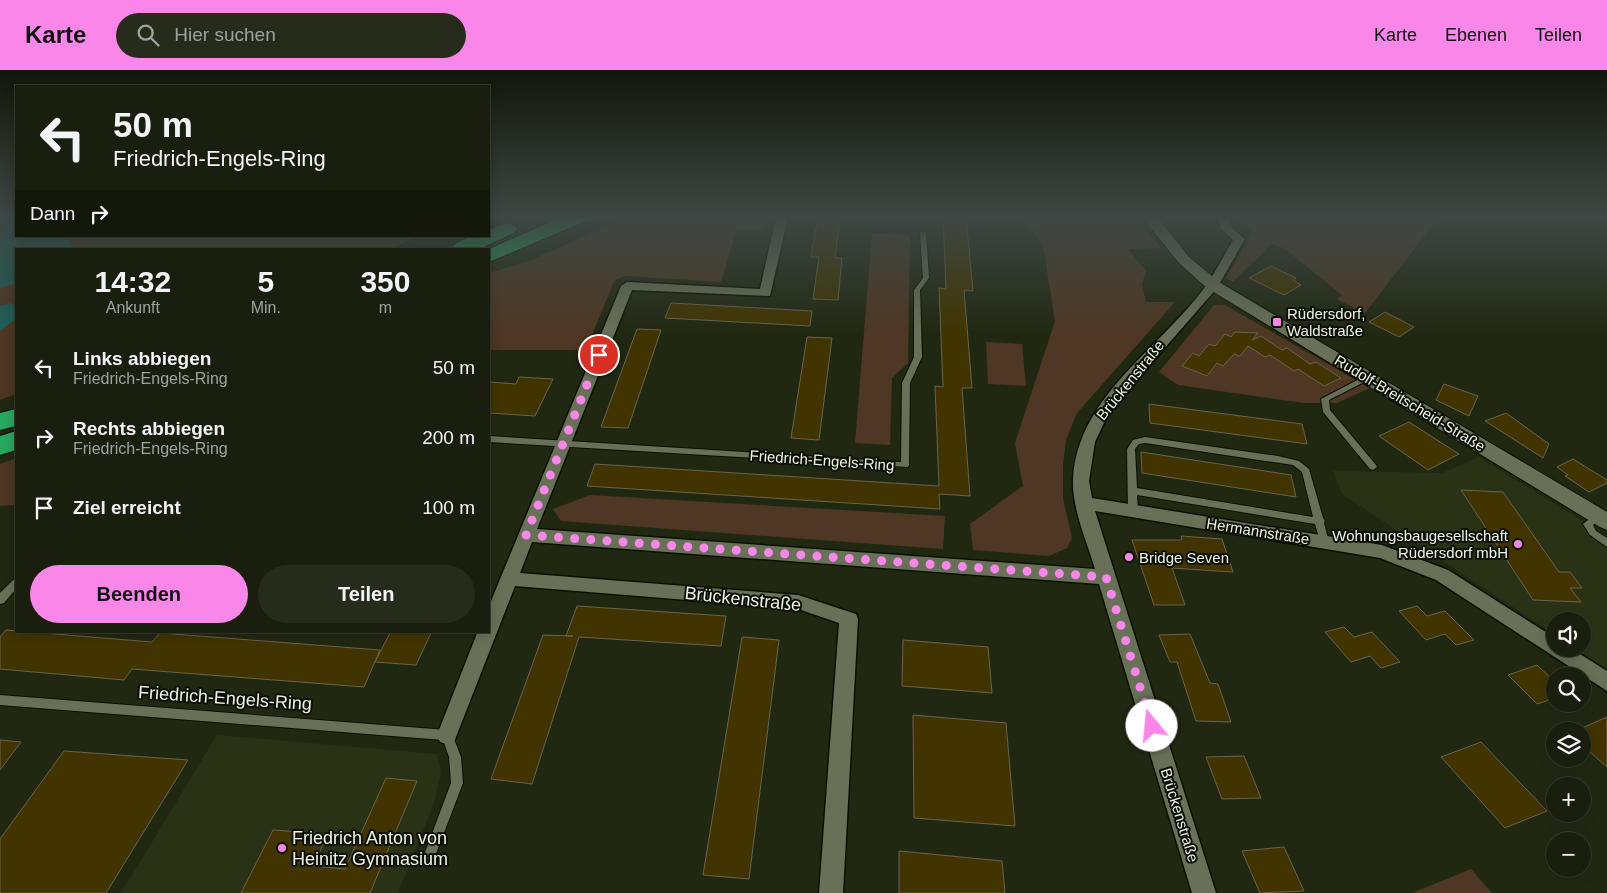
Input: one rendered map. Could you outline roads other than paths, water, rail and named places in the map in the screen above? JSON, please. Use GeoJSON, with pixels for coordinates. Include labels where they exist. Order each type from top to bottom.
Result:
{"type":"FeatureCollection","features":[{"type":"Feature","properties":{"kind":"highway"},"geometry":{"type":"LineString","coordinates":[[0,422],[15,417]]}},
{"type":"Feature","properties":{"kind":"highway"},"geometry":{"type":"LineString","coordinates":[[0,446],[15,440]]}},
{"type":"Feature","properties":{"kind":"street"},"geometry":{"type":"LineString","coordinates":[[490,630],[562,443],[627,286],[765,293],[773,255]]}},
{"type":"Feature","properties":{"kind":"street","name":"Rudolf-Breitscheid-Straße"},"geometry":{"type":"LineString","coordinates":[[1181,255],[1213,285],[1370,377],[1602,519]]}},
{"type":"Feature","properties":{"kind":"street"},"geometry":{"type":"LineString","coordinates":[[1213,285],[1230,255]]}},
{"type":"Feature","properties":{"kind":"street","name":"Brückenstraße"},"geometry":{"type":"LineString","coordinates":[[1204,893],[1106,577],[1084,503],[1081,481],[1083,461],[1093,426],[1114,396],[1213,285]]}},
{"type":"Feature","properties":{"kind":"street","name":"Hermannstraße"},"geometry":{"type":"LineString","coordinates":[[1084,503],[1382,552],[1442,574],[1607,682]]}},
{"type":"Feature","properties":{"kind":"street"},"geometry":{"type":"LineString","coordinates":[[526,535],[1106,577]]}},
{"type":"Feature","properties":{"kind":"street","name":"Brückenstraße"},"geometry":{"type":"LineString","coordinates":[[511,579],[798,602],[849,618],[831,893]]}},
{"type":"Feature","properties":{"kind":"street"},"geometry":{"type":"LineString","coordinates":[[447,735],[489,633]]}},
{"type":"Feature","properties":{"kind":"lane","name":"Friedrich-Engels-Ring"},"geometry":{"type":"LineString","coordinates":[[490,439],[905,465],[906,383],[918,357],[917,290],[926,278],[924,255]]}},
{"type":"Feature","properties":{"kind":"lane"},"geometry":{"type":"LineString","coordinates":[[1370,377],[1325,399],[1326,410],[1373,467]]}},
{"type":"Feature","properties":{"kind":"lane"},"geometry":{"type":"LineString","coordinates":[[1133,511],[1131,450],[1136,442],[1145,440],[1278,459],[1296,463],[1306,471],[1324,542]]}},
{"type":"Feature","properties":{"kind":"lane"},"geometry":{"type":"LineString","coordinates":[[1132,491],[1320,521]]}},
{"type":"Feature","properties":{"kind":"lane"},"geometry":{"type":"LineString","coordinates":[[1602,519],[1588,524],[1593,533],[1607,543]]}},
{"type":"Feature","properties":{"kind":"lane"},"geometry":{"type":"LineString","coordinates":[[0,600],[15,584]]}},
{"type":"Feature","properties":{"kind":"lane","name":"Friedrich-Engels-Ring"},"geometry":{"type":"LineString","coordinates":[[0,700],[447,735]]}},
{"type":"Feature","properties":{"kind":"lane"},"geometry":{"type":"LineString","coordinates":[[430,855],[457,783],[455,757],[447,735]]}},
{"type":"Feature","properties":{"kind":"water"},"geometry":{"type":"Polygon","coordinates":[[[0,255],[15,255],[15,283],[0,288],[0,255]]]}},
{"type":"Feature","properties":{"kind":"water"},"geometry":{"type":"Polygon","coordinates":[[[11,303],[15,307],[15,320],[0,331],[0,306],[11,303]]]}},
{"type":"Feature","properties":{"kind":"place","name":"Rüdersdorf, Waldstraße"},"geometry":{"type":"Point","coordinates":[1277,322]}},
{"type":"Feature","properties":{"kind":"place","name":"Wohnungsbaugesellschaft Rüdersdorf mbH"},"geometry":{"type":"Point","coordinates":[1518,544]}},
{"type":"Feature","properties":{"kind":"place","name":"Bridge Seven"},"geometry":{"type":"Point","coordinates":[1129,557]}},
{"type":"Feature","properties":{"kind":"place","name":"Friedrich Anton von Heinitz Gymnasium"},"geometry":{"type":"Point","coordinates":[282,848]}}]}
